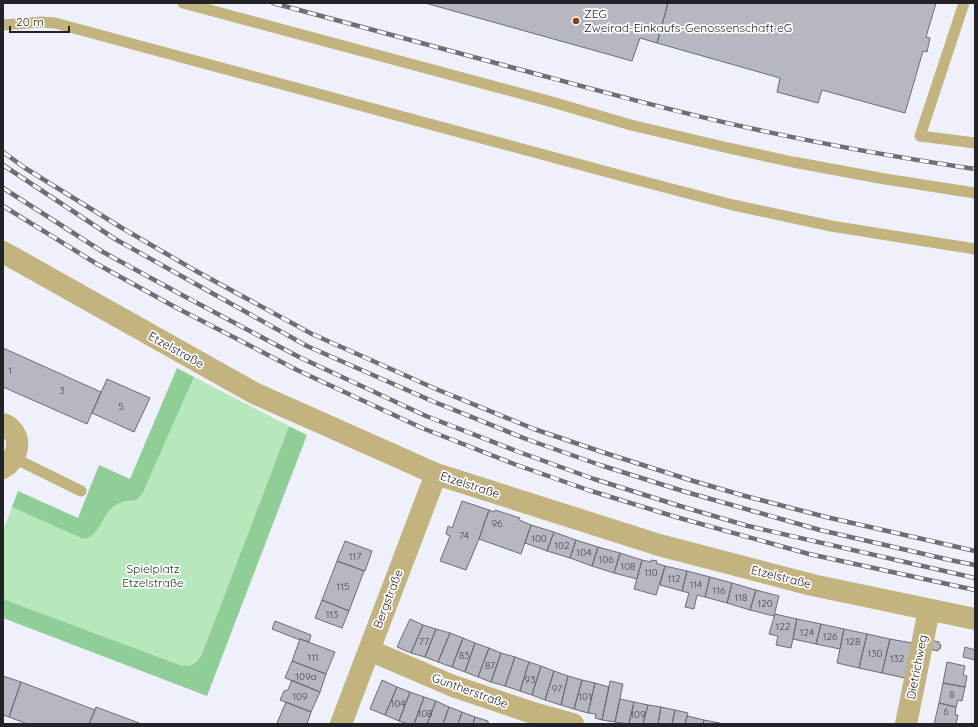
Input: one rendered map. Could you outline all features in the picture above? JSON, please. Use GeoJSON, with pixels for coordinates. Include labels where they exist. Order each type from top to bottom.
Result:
{"type":"FeatureCollection","features":[{"type":"Feature","properties":{"kind":"street","name":"Etzelstraße"},"geometry":{"type":"LineString","coordinates":[[4,254],[254,393],[436,474],[659,545],[812,585],[975,619]]}},
{"type":"Feature","properties":{"kind":"street"},"geometry":{"type":"LineString","coordinates":[[3,424],[11,428],[16,438],[18,448],[9,463]]}},
{"type":"Feature","properties":{"kind":"street","name":"Bergstraße"},"geometry":{"type":"LineString","coordinates":[[341,724],[436,474]]}},
{"type":"Feature","properties":{"kind":"street","name":"Dietrichweg"},"geometry":{"type":"LineString","coordinates":[[906,724],[929,610]]}},
{"type":"Feature","properties":{"kind":"street","name":"Guntherstraße"},"geometry":{"type":"LineString","coordinates":[[369,650],[453,686],[530,712],[573,724]]}},
{"type":"Feature","properties":{"kind":"lane"},"geometry":{"type":"LineString","coordinates":[[183,3],[631,125],[793,162],[877,178],[975,193]]}},
{"type":"Feature","properties":{"kind":"lane"},"geometry":{"type":"LineString","coordinates":[[964,3],[920,136],[975,143]]}},
{"type":"Feature","properties":{"kind":"lane"},"geometry":{"type":"LineString","coordinates":[[3,24],[41,22],[55,23],[733,205],[831,226],[975,249]]}},
{"type":"Feature","properties":{"kind":"lane"},"geometry":{"type":"LineString","coordinates":[[9,463],[81,491]]}},
{"type":"Feature","properties":{"kind":"green space"},"geometry":{"type":"Polygon","coordinates":[[[177,368],[194,377],[144,490],[138,498],[120,503],[113,507],[94,534],[86,539],[12,507],[18,491],[78,518],[99,465],[130,479],[177,368]]]}},
{"type":"Feature","properties":{"kind":"green space","name":"Spielplatz Etzelstraße"},"geometry":{"type":"Polygon","coordinates":[[[194,377],[289,426],[202,654],[198,660],[188,666],[180,665],[3,599],[3,531],[12,507],[81,538],[89,538],[99,528],[100,523],[110,510],[120,503],[133,501],[145,488],[194,377]]]}},
{"type":"Feature","properties":{"kind":"green space"},"geometry":{"type":"Polygon","coordinates":[[[289,426],[307,435],[207,696],[3,618],[3,599],[180,665],[188,666],[193,664],[202,654],[289,426]]]}},
{"type":"Feature","properties":{"kind":"building","name":"ZEG Zweirad-Einkaufs-Genossenschaft eG"},"geometry":{"type":"Polygon","coordinates":[[[425,3],[668,3],[657,43],[640,38],[632,61],[425,3]]]}},
{"type":"Feature","properties":{"kind":"building"},"geometry":{"type":"Polygon","coordinates":[[[668,3],[936,3],[926,37],[930,38],[927,52],[923,51],[905,113],[822,90],[818,103],[777,92],[780,78],[657,43],[668,3]]]}},
{"type":"Feature","properties":{"kind":"building"},"geometry":{"type":"Polygon","coordinates":[[[3,348],[101,392],[87,424],[3,387],[3,348]]]}},
{"type":"Feature","properties":{"kind":"building"},"geometry":{"type":"Polygon","coordinates":[[[107,379],[150,398],[134,432],[92,413],[107,379]]]}},
{"type":"Feature","properties":{"kind":"building"},"geometry":{"type":"Polygon","coordinates":[[[462,501],[489,510],[466,570],[440,561],[450,536],[446,534],[448,526],[452,528],[462,501]]]}},
{"type":"Feature","properties":{"kind":"building"},"geometry":{"type":"Polygon","coordinates":[[[489,510],[494,512],[495,510],[520,518],[519,520],[531,525],[521,554],[479,539],[489,510]]]}},
{"type":"Feature","properties":{"kind":"building"},"geometry":{"type":"Polygon","coordinates":[[[531,525],[554,532],[547,551],[525,543],[531,525]]]}},
{"type":"Feature","properties":{"kind":"building"},"geometry":{"type":"Polygon","coordinates":[[[554,532],[576,540],[570,558],[547,551],[554,532]]]}},
{"type":"Feature","properties":{"kind":"building"},"geometry":{"type":"Polygon","coordinates":[[[576,540],[598,547],[592,566],[570,558],[576,540]]]}},
{"type":"Feature","properties":{"kind":"building"},"geometry":{"type":"Polygon","coordinates":[[[345,541],[372,551],[365,571],[337,561],[345,541]]]}},
{"type":"Feature","properties":{"kind":"building"},"geometry":{"type":"Polygon","coordinates":[[[598,547],[620,553],[614,573],[592,566],[598,547]]]}},
{"type":"Feature","properties":{"kind":"building"},"geometry":{"type":"Polygon","coordinates":[[[620,553],[642,560],[637,579],[614,573],[620,553]]]}},
{"type":"Feature","properties":{"kind":"building"},"geometry":{"type":"Polygon","coordinates":[[[642,560],[651,562],[651,560],[657,561],[656,563],[665,566],[656,595],[634,589],[642,560]]]}},
{"type":"Feature","properties":{"kind":"building"},"geometry":{"type":"Polygon","coordinates":[[[337,561],[364,571],[349,611],[322,600],[337,561]]]}},
{"type":"Feature","properties":{"kind":"building"},"geometry":{"type":"Polygon","coordinates":[[[665,566],[687,571],[682,591],[660,585],[665,566]]]}},
{"type":"Feature","properties":{"kind":"building"},"geometry":{"type":"Polygon","coordinates":[[[687,571],[710,577],[705,597],[697,595],[694,609],[685,607],[689,593],[682,591],[687,571]]]}},
{"type":"Feature","properties":{"kind":"building"},"geometry":{"type":"Polygon","coordinates":[[[710,577],[732,583],[727,603],[705,597],[710,577]]]}},
{"type":"Feature","properties":{"kind":"building"},"geometry":{"type":"Polygon","coordinates":[[[732,583],[756,590],[750,610],[727,603],[732,583]]]}},
{"type":"Feature","properties":{"kind":"building"},"geometry":{"type":"Polygon","coordinates":[[[756,590],[779,596],[774,616],[750,610],[756,590]]]}},
{"type":"Feature","properties":{"kind":"building"},"geometry":{"type":"Polygon","coordinates":[[[322,600],[349,611],[342,628],[315,618],[322,600]]]}},
{"type":"Feature","properties":{"kind":"building"},"geometry":{"type":"Polygon","coordinates":[[[775,614],[797,619],[791,648],[776,645],[778,636],[769,634],[775,614]]]}},
{"type":"Feature","properties":{"kind":"building"},"geometry":{"type":"Polygon","coordinates":[[[410,619],[423,625],[411,653],[397,647],[410,619]]]}},
{"type":"Feature","properties":{"kind":"building"},"geometry":{"type":"Polygon","coordinates":[[[797,619],[821,624],[816,644],[793,639],[797,619]]]}},
{"type":"Feature","properties":{"kind":"building"},"geometry":{"type":"Polygon","coordinates":[[[275,621],[311,635],[309,642],[272,629],[275,621]]]}},
{"type":"Feature","properties":{"kind":"building"},"geometry":{"type":"Polygon","coordinates":[[[821,624],[844,629],[840,649],[816,644],[821,624]]]}},
{"type":"Feature","properties":{"kind":"building"},"geometry":{"type":"Polygon","coordinates":[[[423,625],[436,629],[425,657],[411,653],[423,625]]]}},
{"type":"Feature","properties":{"kind":"building"},"geometry":{"type":"Polygon","coordinates":[[[436,629],[450,633],[438,662],[425,657],[436,629]]]}},
{"type":"Feature","properties":{"kind":"building"},"geometry":{"type":"Polygon","coordinates":[[[844,629],[867,634],[859,668],[837,663],[844,629]]]}},
{"type":"Feature","properties":{"kind":"building"},"geometry":{"type":"Polygon","coordinates":[[[450,633],[463,638],[452,667],[438,662],[450,633]]]}},
{"type":"Feature","properties":{"kind":"building"},"geometry":{"type":"Polygon","coordinates":[[[867,634],[890,639],[882,673],[859,668],[867,634]]]}},
{"type":"Feature","properties":{"kind":"building"},"geometry":{"type":"Polygon","coordinates":[[[463,638],[475,643],[465,672],[452,667],[463,638]]]}},
{"type":"Feature","properties":{"kind":"building"},"geometry":{"type":"Polygon","coordinates":[[[300,639],[335,652],[326,674],[292,661],[300,639]]]}},
{"type":"Feature","properties":{"kind":"building"},"geometry":{"type":"Polygon","coordinates":[[[890,639],[912,643],[905,678],[882,673],[890,639]]]}},
{"type":"Feature","properties":{"kind":"building"},"geometry":{"type":"Polygon","coordinates":[[[931,640],[939,642],[941,645],[938,651],[929,649],[931,640]]]}},
{"type":"Feature","properties":{"kind":"building"},"geometry":{"type":"Polygon","coordinates":[[[475,643],[489,648],[478,677],[465,672],[475,643]]]}},
{"type":"Feature","properties":{"kind":"building"},"geometry":{"type":"Polygon","coordinates":[[[965,647],[975,650],[975,660],[963,657],[965,647]]]}},
{"type":"Feature","properties":{"kind":"building"},"geometry":{"type":"Polygon","coordinates":[[[489,648],[501,653],[491,682],[478,677],[489,648]]]}},
{"type":"Feature","properties":{"kind":"building"},"geometry":{"type":"Polygon","coordinates":[[[501,653],[515,657],[505,686],[491,682],[501,653]]]}},
{"type":"Feature","properties":{"kind":"building"},"geometry":{"type":"Polygon","coordinates":[[[515,657],[529,662],[520,691],[505,686],[515,657]]]}},
{"type":"Feature","properties":{"kind":"building"},"geometry":{"type":"Polygon","coordinates":[[[292,661],[326,674],[320,692],[285,678],[292,661]]]}},
{"type":"Feature","properties":{"kind":"building"},"geometry":{"type":"Polygon","coordinates":[[[529,662],[541,666],[532,695],[520,691],[529,662]]]}},
{"type":"Feature","properties":{"kind":"building"},"geometry":{"type":"Polygon","coordinates":[[[947,662],[965,666],[963,675],[967,676],[965,687],[943,683],[947,662]]]}},
{"type":"Feature","properties":{"kind":"building"},"geometry":{"type":"Polygon","coordinates":[[[541,666],[554,671],[545,700],[532,695],[541,666]]]}},
{"type":"Feature","properties":{"kind":"building"},"geometry":{"type":"Polygon","coordinates":[[[554,671],[568,676],[561,705],[545,700],[554,671]]]}},
{"type":"Feature","properties":{"kind":"building"},"geometry":{"type":"Polygon","coordinates":[[[3,676],[21,682],[9,717],[3,715],[3,676]]]}},
{"type":"Feature","properties":{"kind":"building"},"geometry":{"type":"Polygon","coordinates":[[[568,676],[582,680],[574,709],[561,705],[568,676]]]}},
{"type":"Feature","properties":{"kind":"building"},"geometry":{"type":"Polygon","coordinates":[[[292,680],[320,692],[311,712],[280,700],[284,691],[288,690],[292,680]]]}},
{"type":"Feature","properties":{"kind":"building"},"geometry":{"type":"Polygon","coordinates":[[[382,680],[397,687],[385,715],[370,709],[382,680]]]}},
{"type":"Feature","properties":{"kind":"building"},"geometry":{"type":"Polygon","coordinates":[[[582,680],[595,683],[588,713],[574,709],[582,680]]]}},
{"type":"Feature","properties":{"kind":"building"},"geometry":{"type":"Polygon","coordinates":[[[610,681],[623,684],[615,722],[602,720],[610,681]]]}},
{"type":"Feature","properties":{"kind":"building"},"geometry":{"type":"Polygon","coordinates":[[[21,682],[95,710],[89,724],[27,724],[9,717],[21,682]]]}},
{"type":"Feature","properties":{"kind":"building"},"geometry":{"type":"Polygon","coordinates":[[[595,683],[609,687],[602,720],[595,718],[596,714],[588,713],[595,683]]]}},
{"type":"Feature","properties":{"kind":"building"},"geometry":{"type":"Polygon","coordinates":[[[943,683],[965,687],[962,701],[958,700],[956,707],[939,703],[943,683]]]}},
{"type":"Feature","properties":{"kind":"building"},"geometry":{"type":"Polygon","coordinates":[[[397,687],[410,692],[399,721],[385,715],[397,687]]]}},
{"type":"Feature","properties":{"kind":"building"},"geometry":{"type":"Polygon","coordinates":[[[410,692],[424,697],[414,724],[399,721],[410,692]]]}},
{"type":"Feature","properties":{"kind":"building"},"geometry":{"type":"Polygon","coordinates":[[[424,697],[436,701],[427,724],[414,724],[424,697]]]}},
{"type":"Feature","properties":{"kind":"building"},"geometry":{"type":"Polygon","coordinates":[[[620,699],[634,702],[629,724],[615,722],[620,699]]]}},
{"type":"Feature","properties":{"kind":"building"},"geometry":{"type":"Polygon","coordinates":[[[436,701],[449,707],[443,724],[427,724],[436,701]]]}},
{"type":"Feature","properties":{"kind":"building"},"geometry":{"type":"Polygon","coordinates":[[[286,702],[311,712],[307,724],[277,723],[286,702]]]}},
{"type":"Feature","properties":{"kind":"building"},"geometry":{"type":"Polygon","coordinates":[[[634,702],[648,705],[643,724],[629,724],[634,702]]]}},
{"type":"Feature","properties":{"kind":"building"},"geometry":{"type":"Polygon","coordinates":[[[939,703],[956,707],[955,715],[958,715],[956,724],[934,724],[939,703]]]}},
{"type":"Feature","properties":{"kind":"building"},"geometry":{"type":"Polygon","coordinates":[[[648,705],[661,707],[658,724],[643,724],[648,705]]]}},
{"type":"Feature","properties":{"kind":"building"},"geometry":{"type":"Polygon","coordinates":[[[96,707],[139,723],[139,724],[89,724],[96,707]]]}},
{"type":"Feature","properties":{"kind":"building"},"geometry":{"type":"Polygon","coordinates":[[[449,707],[462,712],[458,724],[443,724],[449,707]]]}},
{"type":"Feature","properties":{"kind":"building"},"geometry":{"type":"Polygon","coordinates":[[[661,707],[675,710],[672,724],[658,724],[661,707]]]}},
{"type":"Feature","properties":{"kind":"building"},"geometry":{"type":"Polygon","coordinates":[[[675,710],[688,713],[685,724],[672,724],[675,710]]]}},
{"type":"Feature","properties":{"kind":"building"},"geometry":{"type":"Polygon","coordinates":[[[462,712],[475,717],[473,724],[458,724],[462,712]]]}},
{"type":"Feature","properties":{"kind":"building"},"geometry":{"type":"Polygon","coordinates":[[[687,716],[704,720],[703,724],[685,724],[687,716]]]}},
{"type":"Feature","properties":{"kind":"building"},"geometry":{"type":"Polygon","coordinates":[[[475,717],[488,721],[488,724],[473,724],[475,717]]]}},
{"type":"Feature","properties":{"kind":"building"},"geometry":{"type":"Polygon","coordinates":[[[704,720],[720,723],[720,724],[703,724],[704,720]]]}},
{"type":"Feature","properties":{"kind":"railway"},"geometry":{"type":"LineString","coordinates":[[273,3],[606,93],[694,115],[836,146],[975,169]]}},
{"type":"Feature","properties":{"kind":"railway"},"geometry":{"type":"LineString","coordinates":[[3,152],[25,168],[122,228],[196,271],[312,334],[436,389],[534,429],[690,480],[826,517],[975,551]]}},
{"type":"Feature","properties":{"kind":"railway"},"geometry":{"type":"LineString","coordinates":[[3,165],[115,239],[307,346],[432,401],[526,439],[600,465],[686,492],[820,530],[975,565]]}},
{"type":"Feature","properties":{"kind":"railway"},"geometry":{"type":"LineString","coordinates":[[3,188],[103,252],[182,295],[299,357],[426,416],[594,479],[680,506],[748,526],[975,578]]}},
{"type":"Feature","properties":{"kind":"railway"},"geometry":{"type":"LineString","coordinates":[[3,206],[97,264],[175,307],[297,370],[422,428],[514,464],[588,490],[676,517],[809,554],[975,590]]}},
{"type":"Feature","properties":{"kind":"place","name":"ZEG Zweirad-Einkaufs-Genossenschaft eG"},"geometry":{"type":"Point","coordinates":[576,21]}}]}
